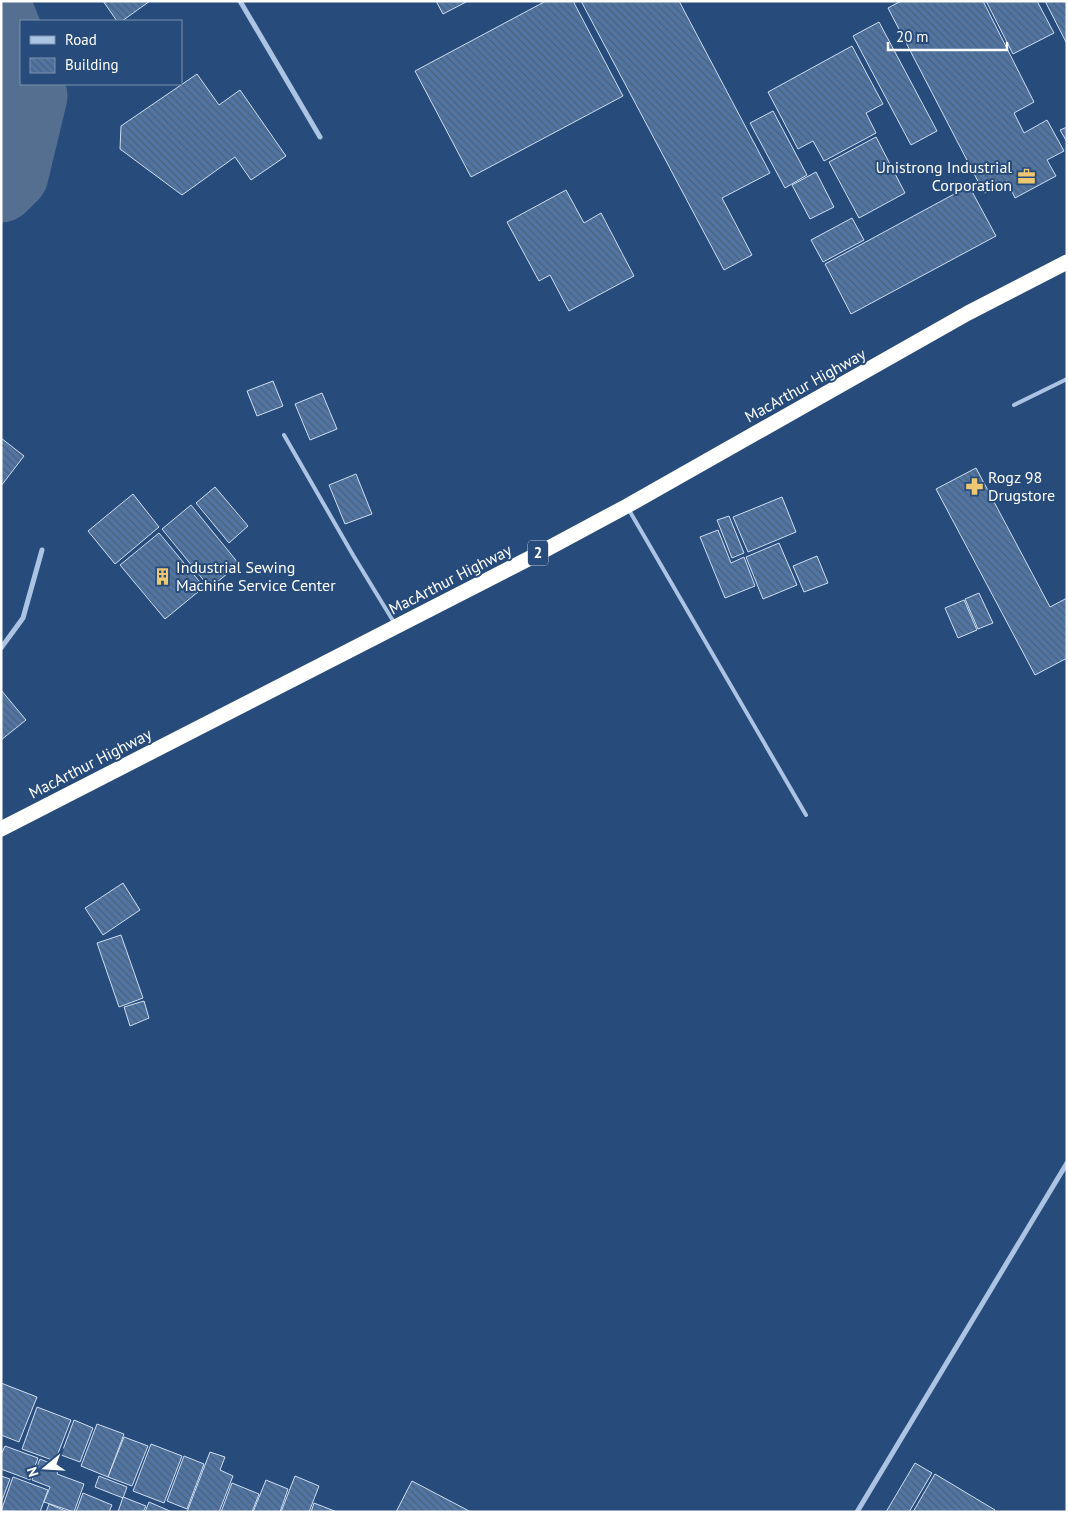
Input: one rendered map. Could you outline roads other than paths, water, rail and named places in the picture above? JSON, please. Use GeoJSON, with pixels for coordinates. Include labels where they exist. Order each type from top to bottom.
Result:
{"type":"FeatureCollection","features":[{"type":"Feature","properties":{"kind":"highway","name":"MacArthur Highway"},"geometry":{"type":"LineString","coordinates":[[1,829],[532,557],[627,506],[968,313],[1067,262]]}},
{"type":"Feature","properties":{"kind":"street"},"geometry":{"type":"LineString","coordinates":[[240,1],[320,137]]}},
{"type":"Feature","properties":{"kind":"street"},"geometry":{"type":"LineString","coordinates":[[1,648],[23,618],[42,550]]}},
{"type":"Feature","properties":{"kind":"street"},"geometry":{"type":"LineString","coordinates":[[857,1512],[1067,1163]]}},
{"type":"Feature","properties":{"kind":"lane"},"geometry":{"type":"LineString","coordinates":[[1014,405],[1067,379]]}},
{"type":"Feature","properties":{"kind":"lane"},"geometry":{"type":"LineString","coordinates":[[284,435],[396,626]]}},
{"type":"Feature","properties":{"kind":"lane"},"geometry":{"type":"LineString","coordinates":[[627,506],[806,815]]}},
{"type":"Feature","properties":{"kind":"waterway"},"geometry":{"type":"LineString","coordinates":[[1,18],[20,66]]}},
{"type":"Feature","properties":{"kind":"waterway"},"geometry":{"type":"LineString","coordinates":[[1,187],[13,175],[32,96],[27,85]]}},
{"type":"Feature","properties":{"kind":"place","name":"Unistrong Industrial Corporation"},"geometry":{"type":"Point","coordinates":[1026,176]}},
{"type":"Feature","properties":{"kind":"place","name":"Rogz 98 Drugstore"},"geometry":{"type":"Point","coordinates":[974,486]}},
{"type":"Feature","properties":{"kind":"place","name":"Industrial Sewing Machine Service Center"},"geometry":{"type":"Point","coordinates":[162,576]}}]}
